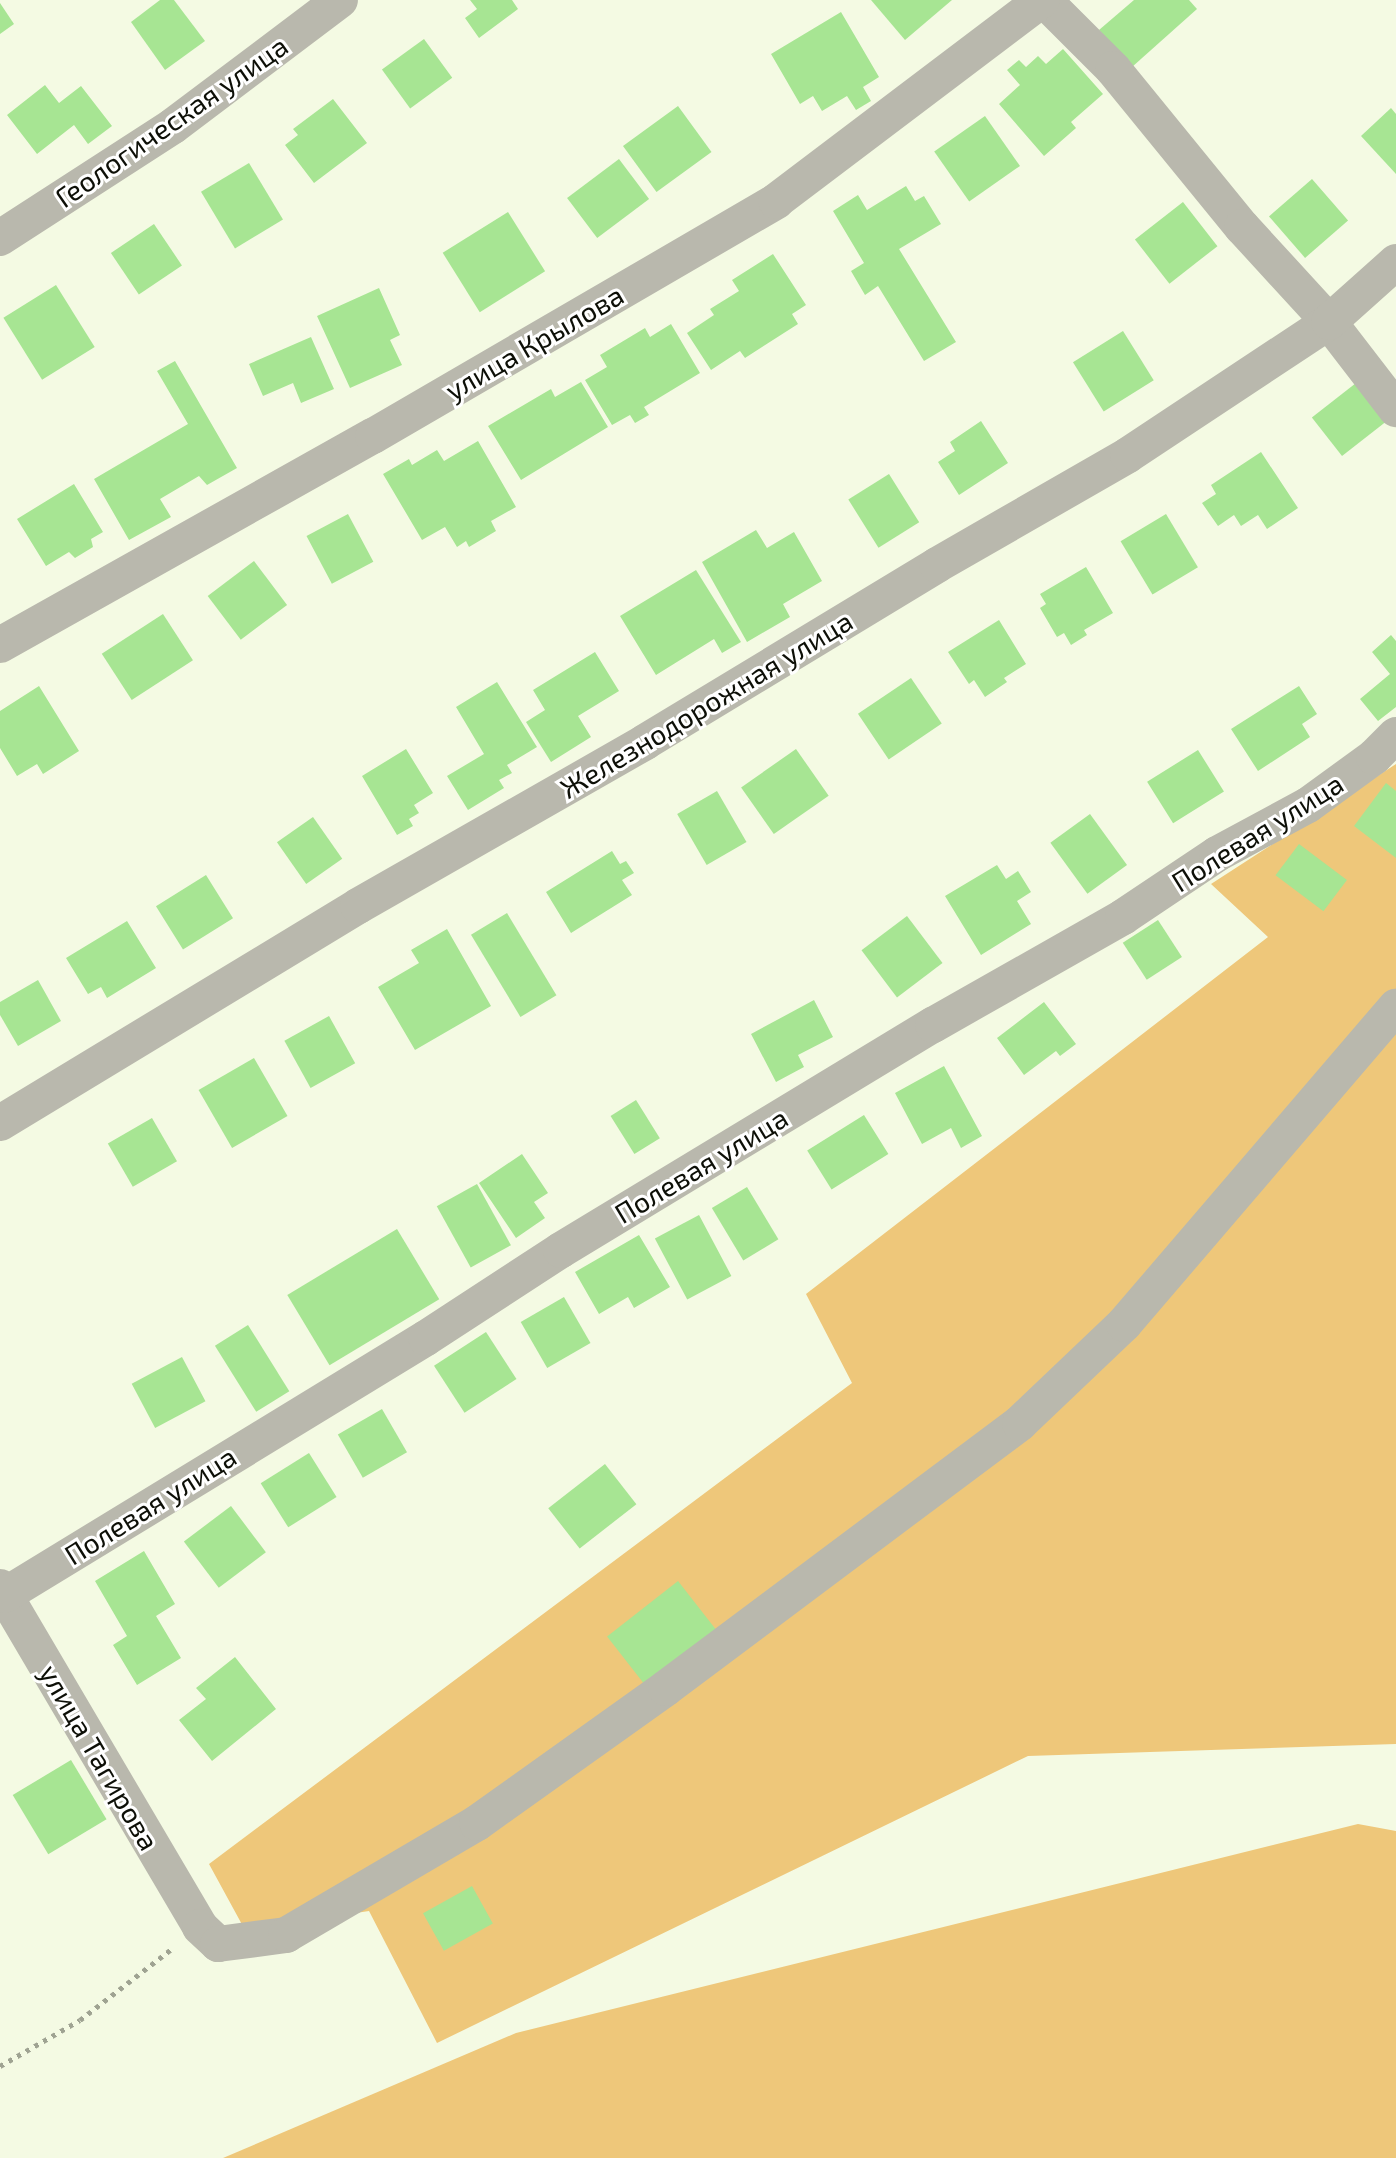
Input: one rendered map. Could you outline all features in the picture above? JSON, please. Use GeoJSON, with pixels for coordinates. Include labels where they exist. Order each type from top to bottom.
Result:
{"type":"FeatureCollection","features":[{"type":"Feature","properties":{"kind":"street","name":"Геологическая улица"},"geometry":{"type":"LineString","coordinates":[[0,238],[173,126],[340,0]]}},
{"type":"Feature","properties":{"kind":"street"},"geometry":{"type":"LineString","coordinates":[[1043,0],[1113,69],[1242,227],[1329,322],[1396,409]]}},
{"type":"Feature","properties":{"kind":"street","name":"улица Крылова"},"geometry":{"type":"LineString","coordinates":[[0,645],[373,436],[776,201],[1043,0]]}},
{"type":"Feature","properties":{"kind":"street","name":"Железнодорожная улица"},"geometry":{"type":"LineString","coordinates":[[0,1123],[358,906],[645,742],[937,565],[1128,455],[1329,322],[1396,262]]}},
{"type":"Feature","properties":{"kind":"street","name":"Полевая улица"},"geometry":{"type":"LineString","coordinates":[[2,1591],[426,1338],[561,1250],[933,1025],[1123,917],[1217,854],[1308,805],[1374,757],[1396,735]]}},
{"type":"Feature","properties":{"kind":"street"},"geometry":{"type":"LineString","coordinates":[[200,1927],[218,1944],[286,1935],[477,1823],[666,1688],[1020,1423],[1124,1324],[1396,1007]]}},
{"type":"Feature","properties":{"kind":"street","name":"улица Тагирова"},"geometry":{"type":"LineString","coordinates":[[2,1591],[200,1927]]}},
{"type":"Feature","properties":{"kind":"path"},"geometry":{"type":"LineString","coordinates":[[0,2066],[80,2020],[200,1927]]}},
{"type":"Feature","properties":{"kind":"shaded area"},"geometry":{"type":"Polygon","coordinates":[[[1396,764],[1396,1744],[1028,1756],[437,2043],[369,1911],[245,1930],[209,1864],[852,1383],[806,1294],[1268,937],[1211,884],[1396,764]]]}},
{"type":"Feature","properties":{"kind":"shaded area"},"geometry":{"type":"Polygon","coordinates":[[[1358,1824],[1396,1831],[1396,2158],[223,2158],[516,2033],[1358,1824]]]}},
{"type":"Feature","properties":{"kind":"building"},"geometry":{"type":"Polygon","coordinates":[[[160,0],[174,0],[205,41],[165,70],[131,22],[160,0]]]}},
{"type":"Feature","properties":{"kind":"building"},"geometry":{"type":"Polygon","coordinates":[[[470,0],[512,0],[518,9],[479,38],[465,18],[477,9],[470,0]]]}},
{"type":"Feature","properties":{"kind":"building"},"geometry":{"type":"Polygon","coordinates":[[[871,0],[952,0],[905,40],[871,0]]]}},
{"type":"Feature","properties":{"kind":"building"},"geometry":{"type":"Polygon","coordinates":[[[1134,0],[1189,0],[1197,9],[1132,67],[1099,30],[1134,0]]]}},
{"type":"Feature","properties":{"kind":"building"},"geometry":{"type":"Polygon","coordinates":[[[0,3],[14,24],[0,34],[0,3]]]}},
{"type":"Feature","properties":{"kind":"building"},"geometry":{"type":"Polygon","coordinates":[[[841,12],[879,77],[863,87],[871,101],[856,110],[847,96],[822,111],[813,96],[800,104],[771,54],[841,12]]]}},
{"type":"Feature","properties":{"kind":"building"},"geometry":{"type":"Polygon","coordinates":[[[424,39],[452,78],[410,108],[382,70],[424,39]]]}},
{"type":"Feature","properties":{"kind":"building"},"geometry":{"type":"Polygon","coordinates":[[[1063,49],[1103,94],[1071,122],[1076,128],[1044,156],[999,104],[1020,85],[1007,70],[1019,60],[1026,67],[1038,56],[1046,64],[1063,49]]]}},
{"type":"Feature","properties":{"kind":"building"},"geometry":{"type":"Polygon","coordinates":[[[45,85],[59,103],[81,86],[112,126],[88,144],[74,125],[37,154],[7,115],[45,85]]]}},
{"type":"Feature","properties":{"kind":"building"},"geometry":{"type":"Polygon","coordinates":[[[333,99],[367,143],[314,183],[285,145],[298,135],[293,129],[333,99]]]}},
{"type":"Feature","properties":{"kind":"building"},"geometry":{"type":"Polygon","coordinates":[[[678,106],[712,152],[656,192],[623,146],[678,106]]]}},
{"type":"Feature","properties":{"kind":"building"},"geometry":{"type":"Polygon","coordinates":[[[1391,108],[1396,114],[1396,174],[1361,136],[1391,108]]]}},
{"type":"Feature","properties":{"kind":"building"},"geometry":{"type":"Polygon","coordinates":[[[985,116],[1020,166],[969,202],[934,152],[985,116]]]}},
{"type":"Feature","properties":{"kind":"building"},"geometry":{"type":"Polygon","coordinates":[[[619,159],[649,199],[597,238],[567,198],[619,159]]]}},
{"type":"Feature","properties":{"kind":"building"},"geometry":{"type":"Polygon","coordinates":[[[249,163],[283,220],[235,248],[201,192],[249,163]]]}},
{"type":"Feature","properties":{"kind":"building"},"geometry":{"type":"Polygon","coordinates":[[[1312,179],[1348,221],[1305,258],[1269,216],[1312,179]]]}},
{"type":"Feature","properties":{"kind":"building"},"geometry":{"type":"Polygon","coordinates":[[[906,186],[915,201],[924,196],[941,224],[899,249],[956,342],[924,361],[878,286],[865,295],[851,271],[864,263],[833,211],[858,195],[867,210],[906,186]]]}},
{"type":"Feature","properties":{"kind":"building"},"geometry":{"type":"Polygon","coordinates":[[[1183,202],[1217,246],[1169,284],[1135,240],[1183,202]]]}},
{"type":"Feature","properties":{"kind":"building"},"geometry":{"type":"Polygon","coordinates":[[[508,212],[545,271],[480,312],[443,253],[508,212]]]}},
{"type":"Feature","properties":{"kind":"building"},"geometry":{"type":"Polygon","coordinates":[[[154,224],[182,265],[139,295],[111,253],[154,224]]]}},
{"type":"Feature","properties":{"kind":"building"},"geometry":{"type":"Polygon","coordinates":[[[773,254],[806,305],[792,314],[798,324],[745,358],[740,351],[711,370],[687,333],[714,315],[710,309],[739,291],[732,280],[773,254]]]}},
{"type":"Feature","properties":{"kind":"building"},"geometry":{"type":"Polygon","coordinates":[[[56,285],[95,347],[42,380],[3,318],[56,285]]]}},
{"type":"Feature","properties":{"kind":"building"},"geometry":{"type":"Polygon","coordinates":[[[379,288],[400,335],[390,340],[402,365],[350,388],[317,316],[379,288]]]}},
{"type":"Feature","properties":{"kind":"building"},"geometry":{"type":"Polygon","coordinates":[[[671,324],[700,373],[644,407],[649,415],[635,423],[630,415],[612,425],[585,380],[607,367],[600,355],[645,328],[650,337],[671,324]]]}},
{"type":"Feature","properties":{"kind":"building"},"geometry":{"type":"Polygon","coordinates":[[[1123,331],[1154,380],[1104,411],[1073,362],[1123,331]]]}},
{"type":"Feature","properties":{"kind":"building"},"geometry":{"type":"Polygon","coordinates":[[[311,337],[334,389],[301,403],[293,383],[263,396],[249,364],[311,337]]]}},
{"type":"Feature","properties":{"kind":"building"},"geometry":{"type":"Polygon","coordinates":[[[175,361],[237,468],[207,485],[199,476],[160,499],[171,517],[129,540],[94,479],[188,424],[157,371],[175,361]]]}},
{"type":"Feature","properties":{"kind":"building"},"geometry":{"type":"Polygon","coordinates":[[[581,382],[608,427],[521,480],[488,426],[551,389],[555,397],[581,382]]]}},
{"type":"Feature","properties":{"kind":"building"},"geometry":{"type":"Polygon","coordinates":[[[1356,383],[1386,422],[1342,456],[1312,417],[1356,383]]]}},
{"type":"Feature","properties":{"kind":"building"},"geometry":{"type":"Polygon","coordinates":[[[981,421],[1008,463],[959,495],[938,462],[955,451],[950,442],[981,421]]]}},
{"type":"Feature","properties":{"kind":"building"},"geometry":{"type":"Polygon","coordinates":[[[478,441],[516,507],[491,521],[496,531],[469,547],[466,541],[457,547],[445,527],[422,540],[383,474],[409,459],[412,465],[437,450],[444,461],[478,441]]]}},
{"type":"Feature","properties":{"kind":"building"},"geometry":{"type":"Polygon","coordinates":[[[1261,452],[1298,508],[1267,529],[1258,515],[1241,526],[1234,515],[1218,526],[1202,503],[1216,494],[1211,485],[1261,452]]]}},
{"type":"Feature","properties":{"kind":"building"},"geometry":{"type":"Polygon","coordinates":[[[889,474],[919,522],[878,548],[848,499],[889,474]]]}},
{"type":"Feature","properties":{"kind":"building"},"geometry":{"type":"Polygon","coordinates":[[[74,484],[103,532],[91,539],[93,547],[75,558],[69,552],[46,566],[17,519],[74,484]]]}},
{"type":"Feature","properties":{"kind":"building"},"geometry":{"type":"Polygon","coordinates":[[[348,514],[373,562],[332,584],[307,536],[348,514]]]}},
{"type":"Feature","properties":{"kind":"building"},"geometry":{"type":"Polygon","coordinates":[[[1166,514],[1198,567],[1153,594],[1121,541],[1166,514]]]}},
{"type":"Feature","properties":{"kind":"building"},"geometry":{"type":"Polygon","coordinates":[[[756,530],[767,548],[794,532],[822,581],[783,604],[790,617],[747,642],[702,562],[756,530]]]}},
{"type":"Feature","properties":{"kind":"building"},"geometry":{"type":"Polygon","coordinates":[[[254,561],[287,605],[241,640],[208,596],[254,561]]]}},
{"type":"Feature","properties":{"kind":"building"},"geometry":{"type":"Polygon","coordinates":[[[1086,567],[1113,613],[1084,630],[1087,635],[1071,645],[1064,633],[1057,637],[1040,608],[1046,604],[1040,594],[1086,567]]]}},
{"type":"Feature","properties":{"kind":"building"},"geometry":{"type":"Polygon","coordinates":[[[696,570],[741,642],[722,653],[714,639],[656,675],[620,616],[696,570]]]}},
{"type":"Feature","properties":{"kind":"building"},"geometry":{"type":"Polygon","coordinates":[[[163,614],[193,660],[132,700],[102,654],[163,614]]]}},
{"type":"Feature","properties":{"kind":"building"},"geometry":{"type":"Polygon","coordinates":[[[999,620],[1026,664],[1004,678],[1007,682],[985,697],[974,680],[969,684],[948,652],[999,620]]]}},
{"type":"Feature","properties":{"kind":"building"},"geometry":{"type":"Polygon","coordinates":[[[1391,635],[1396,641],[1396,707],[1378,721],[1360,699],[1390,674],[1372,652],[1391,635]]]}},
{"type":"Feature","properties":{"kind":"building"},"geometry":{"type":"Polygon","coordinates":[[[595,652],[619,691],[578,716],[591,737],[551,762],[526,722],[545,710],[533,690],[595,652]]]}},
{"type":"Feature","properties":{"kind":"building"},"geometry":{"type":"Polygon","coordinates":[[[911,678],[942,724],[889,759],[858,714],[911,678]]]}},
{"type":"Feature","properties":{"kind":"building"},"geometry":{"type":"Polygon","coordinates":[[[497,682],[537,747],[507,765],[512,773],[499,780],[504,788],[468,810],[447,776],[484,754],[456,707],[497,682]]]}},
{"type":"Feature","properties":{"kind":"building"},"geometry":{"type":"Polygon","coordinates":[[[39,686],[79,751],[43,774],[37,764],[17,776],[0,748],[0,711],[39,686]]]}},
{"type":"Feature","properties":{"kind":"building"},"geometry":{"type":"Polygon","coordinates":[[[1299,686],[1317,714],[1302,724],[1310,737],[1258,771],[1231,729],[1299,686]]]}},
{"type":"Feature","properties":{"kind":"building"},"geometry":{"type":"Polygon","coordinates":[[[406,749],[433,793],[414,805],[419,813],[409,819],[413,826],[397,835],[362,776],[406,749]]]}},
{"type":"Feature","properties":{"kind":"building"},"geometry":{"type":"Polygon","coordinates":[[[796,749],[829,796],[774,834],[741,787],[796,749]]]}},
{"type":"Feature","properties":{"kind":"building"},"geometry":{"type":"Polygon","coordinates":[[[1198,750],[1224,792],[1173,823],[1147,782],[1198,750]]]}},
{"type":"Feature","properties":{"kind":"building"},"geometry":{"type":"Polygon","coordinates":[[[1386,783],[1396,791],[1396,858],[1354,826],[1386,783]]]}},
{"type":"Feature","properties":{"kind":"building"},"geometry":{"type":"Polygon","coordinates":[[[717,791],[747,842],[707,865],[677,814],[717,791]]]}},
{"type":"Feature","properties":{"kind":"building"},"geometry":{"type":"Polygon","coordinates":[[[1090,814],[1127,865],[1087,894],[1050,843],[1090,814]]]}},
{"type":"Feature","properties":{"kind":"building"},"geometry":{"type":"Polygon","coordinates":[[[313,817],[342,859],[306,884],[277,842],[313,817]]]}},
{"type":"Feature","properties":{"kind":"building"},"geometry":{"type":"Polygon","coordinates":[[[1299,844],[1347,880],[1323,911],[1276,875],[1299,844]]]}},
{"type":"Feature","properties":{"kind":"building"},"geometry":{"type":"Polygon","coordinates":[[[612,851],[620,864],[626,861],[634,873],[622,880],[632,895],[571,933],[546,892],[612,851]]]}},
{"type":"Feature","properties":{"kind":"building"},"geometry":{"type":"Polygon","coordinates":[[[997,865],[1006,879],[1018,871],[1031,892],[1017,901],[1031,924],[981,955],[945,896],[997,865]]]}},
{"type":"Feature","properties":{"kind":"building"},"geometry":{"type":"Polygon","coordinates":[[[206,875],[233,918],[183,950],[156,906],[206,875]]]}},
{"type":"Feature","properties":{"kind":"building"},"geometry":{"type":"Polygon","coordinates":[[[507,913],[556,995],[520,1017],[471,935],[507,913]]]}},
{"type":"Feature","properties":{"kind":"building"},"geometry":{"type":"Polygon","coordinates":[[[907,916],[943,963],[897,997],[861,950],[907,916]]]}},
{"type":"Feature","properties":{"kind":"building"},"geometry":{"type":"Polygon","coordinates":[[[1158,920],[1182,957],[1147,980],[1123,943],[1158,920]]]}},
{"type":"Feature","properties":{"kind":"building"},"geometry":{"type":"Polygon","coordinates":[[[127,921],[156,968],[107,998],[101,987],[88,994],[66,958],[127,921]]]}},
{"type":"Feature","properties":{"kind":"building"},"geometry":{"type":"Polygon","coordinates":[[[447,929],[491,1006],[415,1050],[378,987],[419,963],[411,950],[447,929]]]}},
{"type":"Feature","properties":{"kind":"building"},"geometry":{"type":"Polygon","coordinates":[[[38,980],[61,1021],[18,1046],[0,1015],[0,1002],[38,980]]]}},
{"type":"Feature","properties":{"kind":"building"},"geometry":{"type":"Polygon","coordinates":[[[814,1000],[833,1037],[798,1055],[804,1067],[776,1082],[751,1034],[814,1000]]]}},
{"type":"Feature","properties":{"kind":"building"},"geometry":{"type":"Polygon","coordinates":[[[1044,1002],[1076,1044],[1060,1056],[1056,1051],[1024,1075],[997,1038],[1044,1002]]]}},
{"type":"Feature","properties":{"kind":"building"},"geometry":{"type":"Polygon","coordinates":[[[329,1016],[355,1063],[311,1088],[284,1041],[329,1016]]]}},
{"type":"Feature","properties":{"kind":"building"},"geometry":{"type":"Polygon","coordinates":[[[254,1058],[288,1116],[232,1148],[199,1090],[254,1058]]]}},
{"type":"Feature","properties":{"kind":"building"},"geometry":{"type":"Polygon","coordinates":[[[944,1066],[982,1136],[961,1148],[951,1128],[922,1144],[895,1093],[944,1066]]]}},
{"type":"Feature","properties":{"kind":"building"},"geometry":{"type":"Polygon","coordinates":[[[636,1100],[660,1138],[634,1154],[611,1116],[636,1100]]]}},
{"type":"Feature","properties":{"kind":"building"},"geometry":{"type":"Polygon","coordinates":[[[864,1115],[888,1154],[832,1190],[807,1151],[864,1115]]]}},
{"type":"Feature","properties":{"kind":"building"},"geometry":{"type":"Polygon","coordinates":[[[152,1118],[177,1161],[133,1187],[108,1144],[152,1118]]]}},
{"type":"Feature","properties":{"kind":"building"},"geometry":{"type":"Polygon","coordinates":[[[522,1154],[548,1193],[534,1202],[545,1218],[516,1238],[479,1183],[522,1154]]]}},
{"type":"Feature","properties":{"kind":"building"},"geometry":{"type":"Polygon","coordinates":[[[477,1184],[511,1245],[471,1268],[437,1206],[477,1184]]]}},
{"type":"Feature","properties":{"kind":"building"},"geometry":{"type":"Polygon","coordinates":[[[747,1187],[778,1239],[743,1260],[712,1208],[747,1187]]]}},
{"type":"Feature","properties":{"kind":"building"},"geometry":{"type":"Polygon","coordinates":[[[699,1215],[731,1276],[687,1299],[655,1238],[699,1215]]]}},
{"type":"Feature","properties":{"kind":"building"},"geometry":{"type":"Polygon","coordinates":[[[397,1229],[439,1299],[330,1365],[287,1295],[397,1229]]]}},
{"type":"Feature","properties":{"kind":"building"},"geometry":{"type":"Polygon","coordinates":[[[639,1235],[670,1287],[634,1308],[628,1297],[599,1314],[575,1272],[639,1235]]]}},
{"type":"Feature","properties":{"kind":"building"},"geometry":{"type":"Polygon","coordinates":[[[564,1297],[590,1343],[547,1368],[521,1322],[564,1297]]]}},
{"type":"Feature","properties":{"kind":"building"},"geometry":{"type":"Polygon","coordinates":[[[248,1325],[289,1391],[256,1412],[215,1346],[248,1325]]]}},
{"type":"Feature","properties":{"kind":"building"},"geometry":{"type":"Polygon","coordinates":[[[486,1332],[516,1379],[465,1413],[434,1366],[486,1332]]]}},
{"type":"Feature","properties":{"kind":"building"},"geometry":{"type":"Polygon","coordinates":[[[182,1357],[205,1401],[155,1428],[132,1384],[182,1357]]]}},
{"type":"Feature","properties":{"kind":"building"},"geometry":{"type":"Polygon","coordinates":[[[382,1409],[407,1452],[363,1478],[338,1434],[382,1409]]]}},
{"type":"Feature","properties":{"kind":"building"},"geometry":{"type":"Polygon","coordinates":[[[309,1453],[337,1497],[288,1527],[261,1483],[309,1453]]]}},
{"type":"Feature","properties":{"kind":"building"},"geometry":{"type":"Polygon","coordinates":[[[605,1464],[636,1504],[580,1549],[548,1508],[605,1464]]]}},
{"type":"Feature","properties":{"kind":"building"},"geometry":{"type":"Polygon","coordinates":[[[231,1506],[266,1552],[219,1588],[184,1542],[231,1506]]]}},
{"type":"Feature","properties":{"kind":"building"},"geometry":{"type":"Polygon","coordinates":[[[144,1551],[175,1604],[156,1616],[181,1658],[137,1685],[113,1645],[127,1636],[95,1581],[144,1551]]]}},
{"type":"Feature","properties":{"kind":"building"},"geometry":{"type":"Polygon","coordinates":[[[678,1581],[719,1633],[648,1688],[607,1636],[678,1581]]]}},
{"type":"Feature","properties":{"kind":"building"},"geometry":{"type":"Polygon","coordinates":[[[235,1657],[276,1709],[212,1761],[179,1720],[206,1699],[196,1688],[235,1657]]]}},
{"type":"Feature","properties":{"kind":"building"},"geometry":{"type":"Polygon","coordinates":[[[71,1760],[107,1819],[48,1854],[13,1795],[71,1760]]]}},
{"type":"Feature","properties":{"kind":"building"},"geometry":{"type":"Polygon","coordinates":[[[472,1886],[493,1924],[444,1951],[423,1913],[472,1886]]]}}]}
